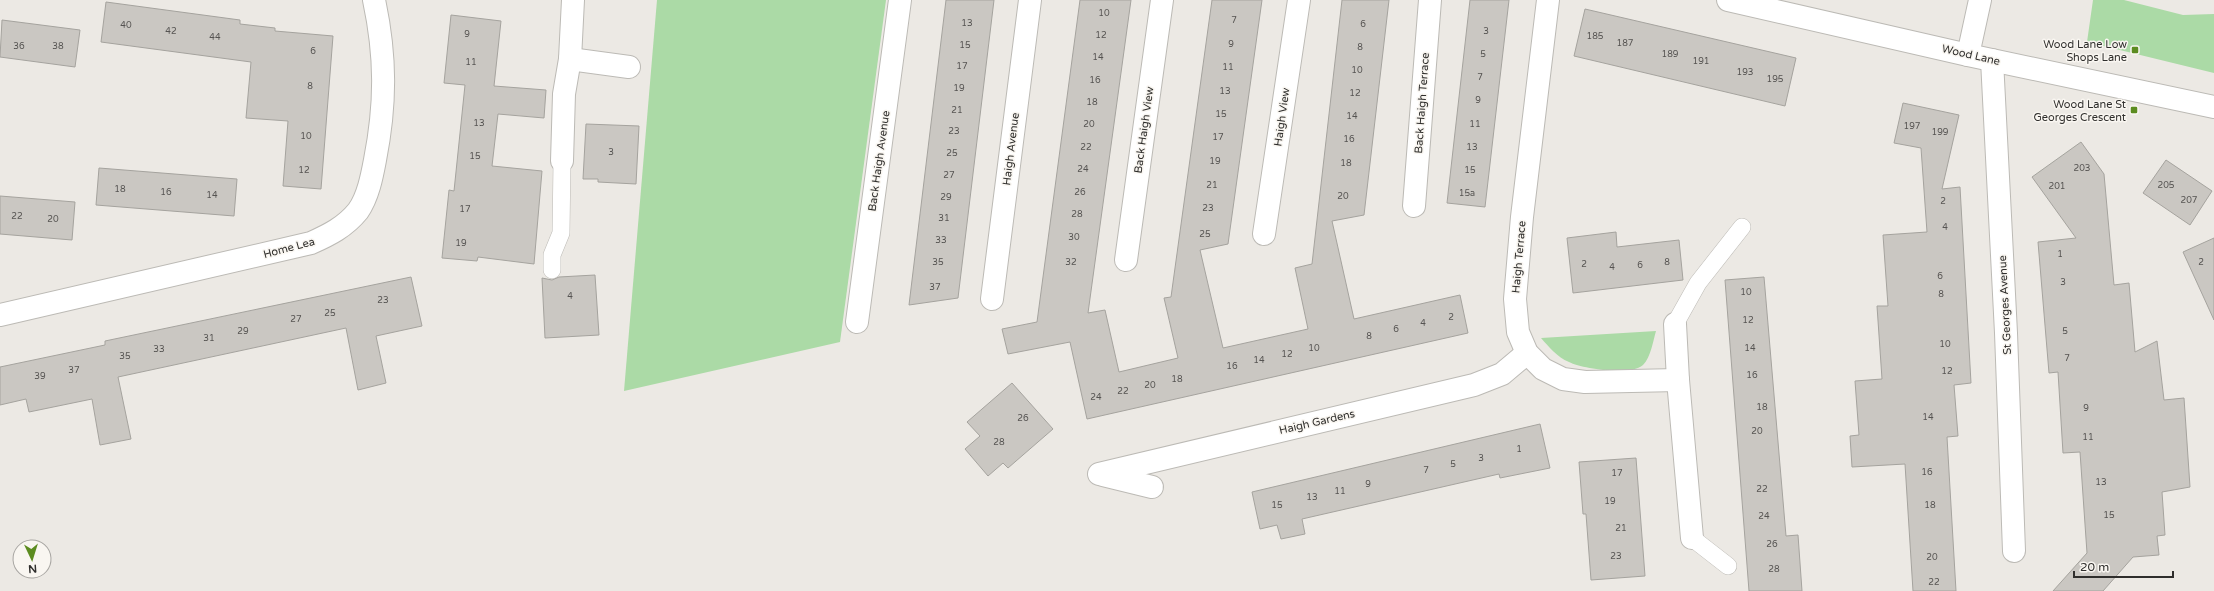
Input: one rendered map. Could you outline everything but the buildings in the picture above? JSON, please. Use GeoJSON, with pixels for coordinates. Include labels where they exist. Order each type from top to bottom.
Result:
{"type":"FeatureCollection","features":[{"type":"Feature","properties":{"kind":"street","name":"Home Lea"},"geometry":{"type":"LineString","coordinates":[[0,315],[311,244],[336,232],[358,210],[371,180],[381,131],[385,78],[381,34],[374,0]]}},
{"type":"Feature","properties":{"kind":"street"},"geometry":{"type":"LineString","coordinates":[[562,161],[564,94],[570,60],[574,0]]}},
{"type":"Feature","properties":{"kind":"street","name":"Back Haigh Avenue"},"geometry":{"type":"LineString","coordinates":[[858,322],[900,0]]}},
{"type":"Feature","properties":{"kind":"street","name":"Haigh Avenue"},"geometry":{"type":"LineString","coordinates":[[992,299],[1030,0]]}},
{"type":"Feature","properties":{"kind":"street","name":"Back Haigh View"},"geometry":{"type":"LineString","coordinates":[[1126,260],[1162,0]]}},
{"type":"Feature","properties":{"kind":"street","name":"Haigh View"},"geometry":{"type":"LineString","coordinates":[[1264,234],[1298,0]]}},
{"type":"Feature","properties":{"kind":"street","name":"Back Haigh Terrace"},"geometry":{"type":"LineString","coordinates":[[1414,206],[1430,0]]}},
{"type":"Feature","properties":{"kind":"street","name":"Haigh Terrace"},"geometry":{"type":"LineString","coordinates":[[1548,0],[1522,217],[1515,299],[1518,332],[1527,353],[1543,369],[1563,379],[1585,382],[1678,380]]}},
{"type":"Feature","properties":{"kind":"street","name":"Wood Lane"},"geometry":{"type":"LineString","coordinates":[[1728,0],[2212,110]]}},
{"type":"Feature","properties":{"kind":"street"},"geometry":{"type":"LineString","coordinates":[[1968,55],[1980,0]]}},
{"type":"Feature","properties":{"kind":"street"},"geometry":{"type":"LineString","coordinates":[[570,60],[629,67]]}},
{"type":"Feature","properties":{"kind":"street","name":"St Georges Avenue"},"geometry":{"type":"LineString","coordinates":[[1992,60],[2006,333],[2014,551]]}},
{"type":"Feature","properties":{"kind":"street"},"geometry":{"type":"LineString","coordinates":[[1675,324],[1678,380],[1692,538]]}},
{"type":"Feature","properties":{"kind":"street","name":"Haigh Gardens"},"geometry":{"type":"LineString","coordinates":[[1152,487],[1092,472],[1474,386],[1502,374],[1527,353]]}},
{"type":"Feature","properties":{"kind":"lane"},"geometry":{"type":"LineString","coordinates":[[552,270],[552,255],[561,233],[562,161]]}},
{"type":"Feature","properties":{"kind":"lane"},"geometry":{"type":"LineString","coordinates":[[1675,324],[1698,283],[1742,227]]}},
{"type":"Feature","properties":{"kind":"lane"},"geometry":{"type":"LineString","coordinates":[[1692,538],[1728,566]]}},
{"type":"Feature","properties":{"kind":"green space"},"geometry":{"type":"Polygon","coordinates":[[[657,0],[886,0],[840,342],[624,391],[657,0]]]}},
{"type":"Feature","properties":{"kind":"green space"},"geometry":{"type":"Polygon","coordinates":[[[2093,0],[2124,0],[2183,15],[2214,14],[2214,73],[2087,42],[2093,0]]]}},
{"type":"Feature","properties":{"kind":"green space"},"geometry":{"type":"Polygon","coordinates":[[[1656,331],[1646,362],[1637,368],[1618,371],[1595,369],[1576,365],[1557,355],[1541,338],[1656,331]]]}},
{"type":"Feature","properties":{"kind":"place","name":"Wood Lane Low Shops Lane"},"geometry":{"type":"Point","coordinates":[2135,50]}},
{"type":"Feature","properties":{"kind":"place","name":"Wood Lane St Georges Crescent"},"geometry":{"type":"Point","coordinates":[2134,110]}}]}
